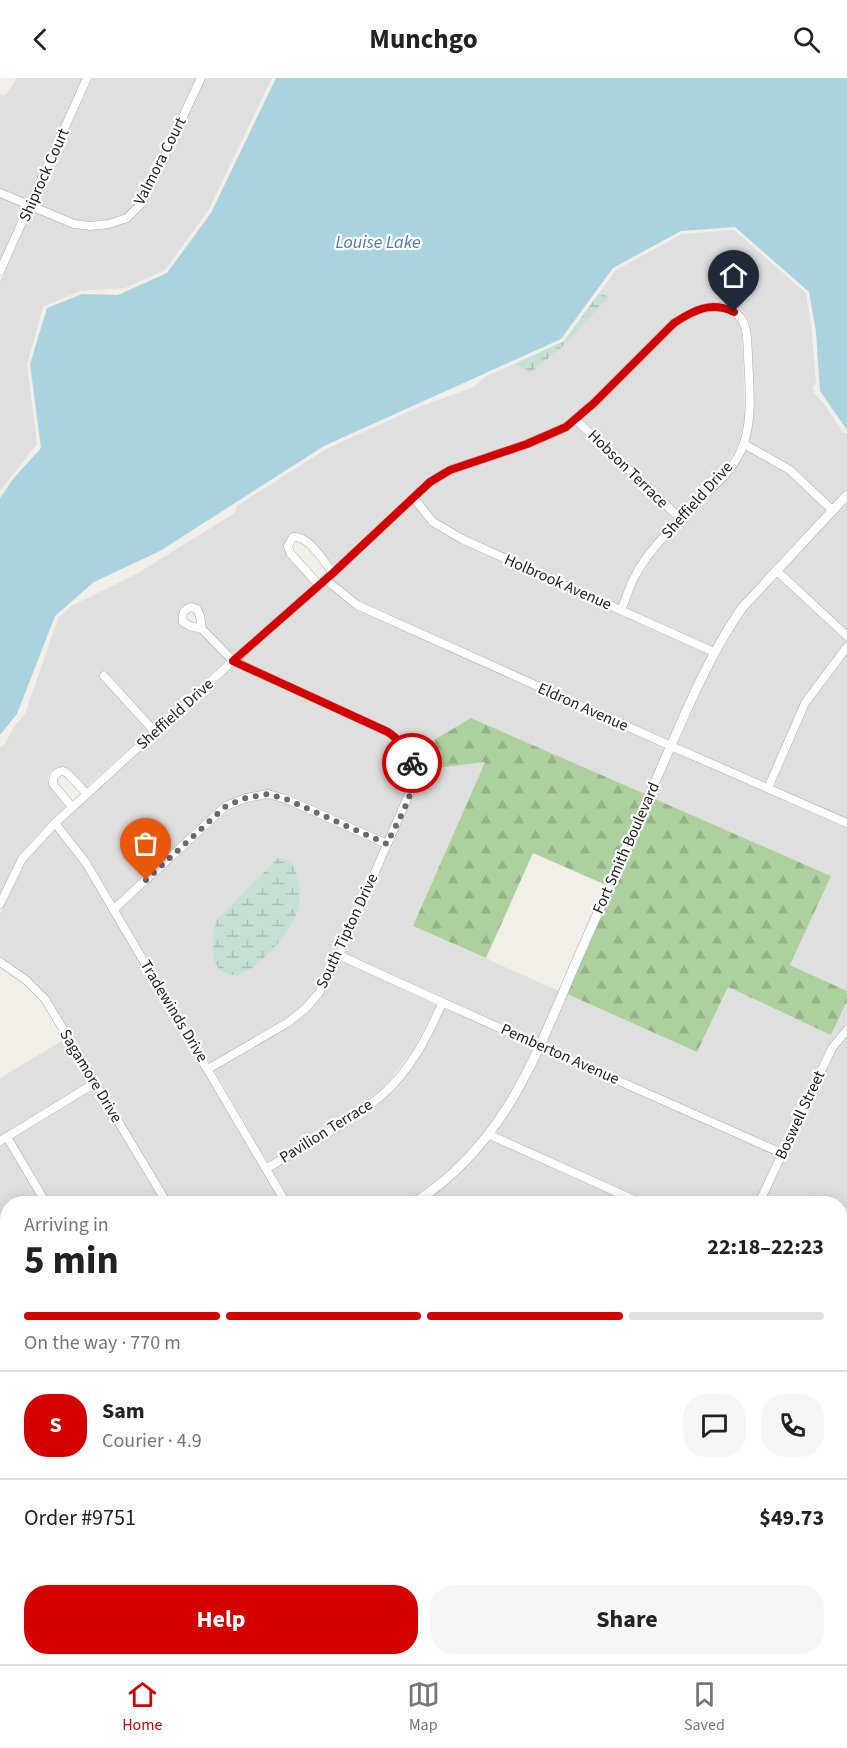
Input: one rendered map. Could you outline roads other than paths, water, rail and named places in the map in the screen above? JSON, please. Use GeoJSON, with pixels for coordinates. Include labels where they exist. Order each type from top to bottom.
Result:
{"type":"FeatureCollection","features":[{"type":"Feature","properties":{"kind":"street","name":"Shiprock Court"},"geometry":{"type":"LineString","coordinates":[[0,271],[87,78]]}},
{"type":"Feature","properties":{"kind":"street","name":"Valmora Court"},"geometry":{"type":"LineString","coordinates":[[0,193],[74,224],[90,226],[109,224],[127,218],[141,204],[201,78]]}},
{"type":"Feature","properties":{"kind":"street","name":"Sheffield Drive"},"geometry":{"type":"LineString","coordinates":[[0,904],[22,859],[55,823],[333,573],[430,482],[450,470],[527,444],[566,427],[576,420],[674,323],[688,314],[714,306],[734,312],[743,320],[747,332],[750,398],[744,444],[728,471],[680,518],[649,555],[635,576],[621,610]]}},
{"type":"Feature","properties":{"kind":"street","name":"Hobson Terrace"},"geometry":{"type":"LineString","coordinates":[[576,420],[680,518]]}},
{"type":"Feature","properties":{"kind":"street"},"geometry":{"type":"LineString","coordinates":[[744,444],[790,470],[832,510]]}},
{"type":"Feature","properties":{"kind":"street","name":"Fort Smith Boulevard"},"geometry":{"type":"LineString","coordinates":[[429,1196],[490,1135],[515,1096],[540,1045],[714,652],[742,608],[847,495]]}},
{"type":"Feature","properties":{"kind":"street","name":"Holbrook Avenue"},"geometry":{"type":"LineString","coordinates":[[413,497],[433,522],[462,539],[714,652]]}},
{"type":"Feature","properties":{"kind":"street","name":"Eldron Avenue"},"geometry":{"type":"LineString","coordinates":[[333,573],[307,542],[300,537],[293,537],[288,546],[290,553],[322,582],[357,605],[847,823]]}},
{"type":"Feature","properties":{"kind":"street"},"geometry":{"type":"LineString","coordinates":[[777,571],[847,636]]}},
{"type":"Feature","properties":{"kind":"street"},"geometry":{"type":"LineString","coordinates":[[202,629],[233,661]]}},
{"type":"Feature","properties":{"kind":"street"},"geometry":{"type":"LineString","coordinates":[[768,788],[805,703],[847,647]]}},
{"type":"Feature","properties":{"kind":"street","name":"South Tipton Drive"},"geometry":{"type":"LineString","coordinates":[[208,1069],[287,1023],[305,1010],[319,993],[339,955],[410,794],[414,771],[409,753],[401,742],[388,732],[233,661]]}},
{"type":"Feature","properties":{"kind":"street"},"geometry":{"type":"LineString","coordinates":[[104,676],[155,732]]}},
{"type":"Feature","properties":{"kind":"street"},"geometry":{"type":"LineString","coordinates":[[72,807],[52,784],[56,773],[63,771],[67,773],[86,793]]}},
{"type":"Feature","properties":{"kind":"street"},"geometry":{"type":"LineString","coordinates":[[114,909],[226,806],[246,798],[268,794],[286,799],[387,844]]}},
{"type":"Feature","properties":{"kind":"street","name":"Tradewinds Drive"},"geometry":{"type":"LineString","coordinates":[[55,823],[86,863],[114,909],[282,1196]]}},
{"type":"Feature","properties":{"kind":"street","name":"Pemberton Avenue"},"geometry":{"type":"LineString","coordinates":[[339,955],[781,1154]]}},
{"type":"Feature","properties":{"kind":"street","name":"Sagamore Drive"},"geometry":{"type":"LineString","coordinates":[[0,962],[26,980],[45,999],[163,1196]]}},
{"type":"Feature","properties":{"kind":"street","name":"Pavilion Terrace"},"geometry":{"type":"LineString","coordinates":[[266,1169],[361,1112],[384,1093],[418,1052],[442,1003]]}},
{"type":"Feature","properties":{"kind":"street","name":"Boswell Street"},"geometry":{"type":"LineString","coordinates":[[762,1196],[832,1048],[847,1030]]}},
{"type":"Feature","properties":{"kind":"street"},"geometry":{"type":"LineString","coordinates":[[41,1196],[3,1139],[95,1083]]}},
{"type":"Feature","properties":{"kind":"street"},"geometry":{"type":"LineString","coordinates":[[490,1135],[625,1196]]}},
{"type":"Feature","properties":{"kind":"water","name":"Louise Lake"},"geometry":{"type":"Polygon","coordinates":[[[276,78],[847,78],[847,430],[820,391],[816,332],[809,292],[735,227],[681,231],[613,268],[561,339],[324,446],[160,551],[94,582],[55,616],[17,714],[0,735],[0,498],[13,479],[41,448],[30,364],[47,308],[82,294],[118,295],[167,273],[211,213],[276,78]]]}}]}
